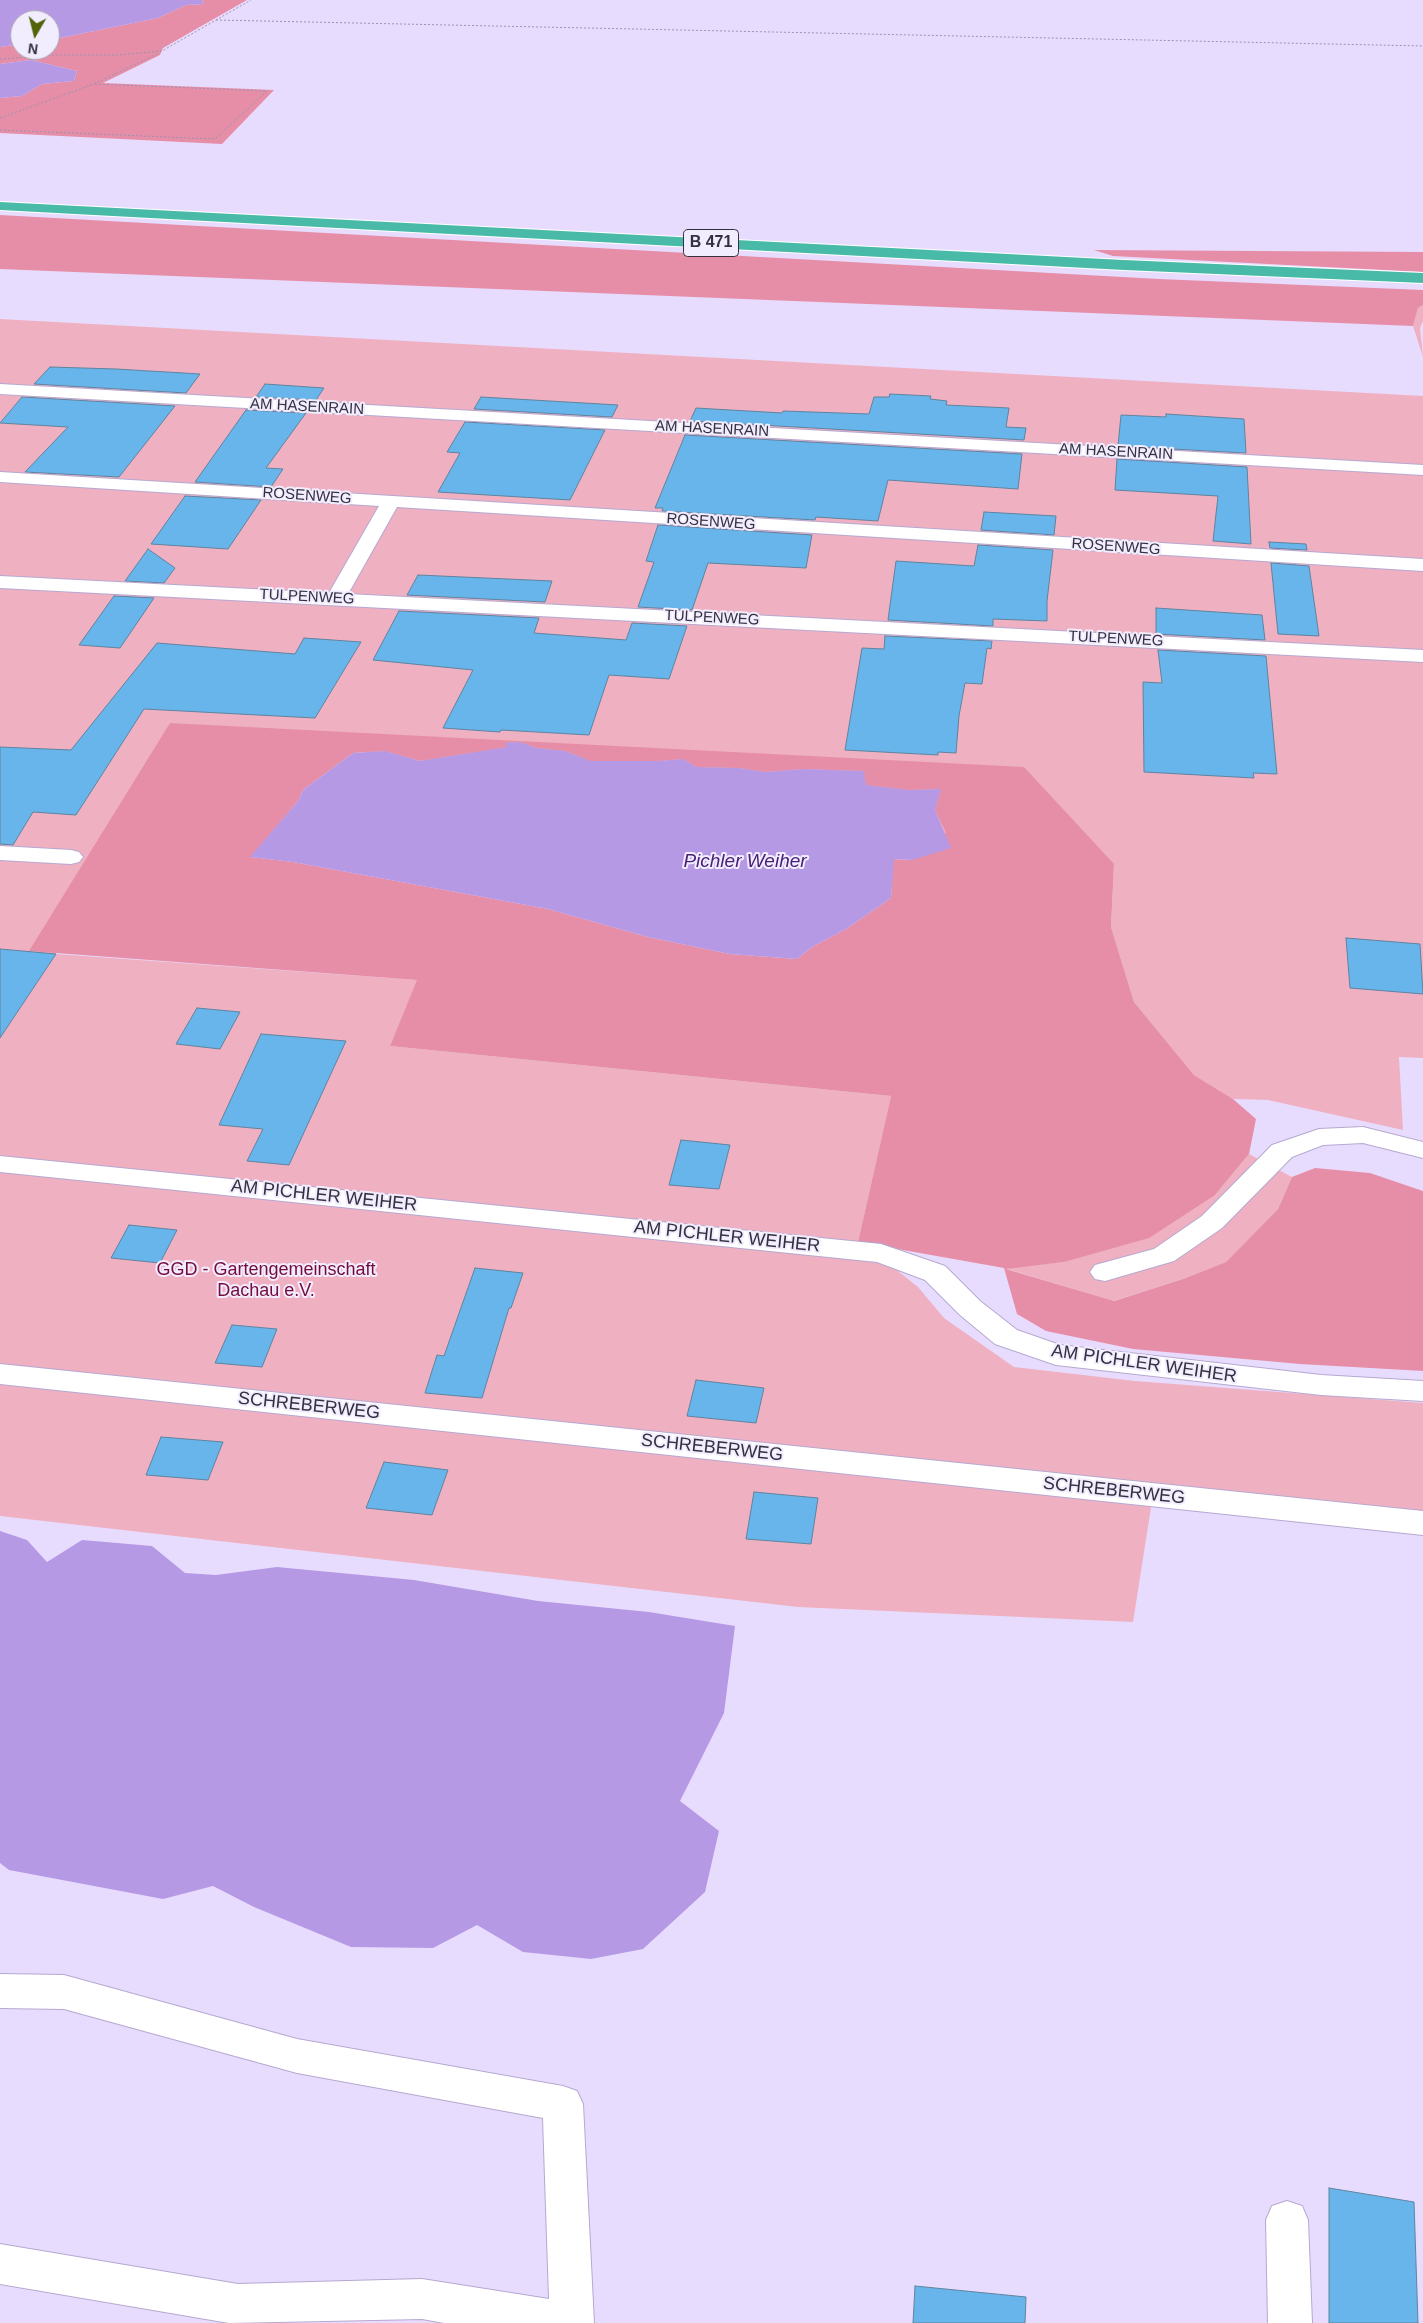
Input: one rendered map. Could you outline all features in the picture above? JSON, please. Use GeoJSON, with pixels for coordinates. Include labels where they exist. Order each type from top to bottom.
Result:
{"type":"FeatureCollection","features":[{"type":"Feature","properties":{"kind":"highway","name":"B 471"},"geometry":{"type":"LineString","coordinates":[[0,206],[1124,265],[1423,278]]}},
{"type":"Feature","properties":{"kind":"street","name":"AM HASENRAIN"},"geometry":{"type":"LineString","coordinates":[[0,389],[1423,470]]}},
{"type":"Feature","properties":{"kind":"street","name":"ROSENWEG"},"geometry":{"type":"LineString","coordinates":[[0,476],[1423,565]]}},
{"type":"Feature","properties":{"kind":"street"},"geometry":{"type":"LineString","coordinates":[[335,599],[391,501]]}},
{"type":"Feature","properties":{"kind":"street","name":"TULPENWEG"},"geometry":{"type":"LineString","coordinates":[[0,582],[1423,656]]}},
{"type":"Feature","properties":{"kind":"street"},"geometry":{"type":"LineString","coordinates":[[0,853],[71,858]]}},
{"type":"Feature","properties":{"kind":"street"},"geometry":{"type":"LineString","coordinates":[[1104,1272],[1164,1255],[1212,1222],[1282,1151],[1320,1137],[1363,1135],[1423,1150]]}},
{"type":"Feature","properties":{"kind":"street","name":"AM PICHLER WEIHER"},"geometry":{"type":"LineString","coordinates":[[0,1164],[881,1252],[935,1273],[970,1308],[1006,1337],[1056,1355],[1321,1385],[1423,1391]]}},
{"type":"Feature","properties":{"kind":"street","name":"SCHREBERWEG"},"geometry":{"type":"LineString","coordinates":[[0,1374],[1423,1523]]}},
{"type":"Feature","properties":{"kind":"street"},"geometry":{"type":"LineString","coordinates":[[0,1991],[64,1992],[297,2056],[562,2104],[572,2323]]}},
{"type":"Feature","properties":{"kind":"street"},"geometry":{"type":"LineString","coordinates":[[1287,2220],[1290,2323]]}},
{"type":"Feature","properties":{"kind":"street"},"geometry":{"type":"LineString","coordinates":[[0,2264],[238,2304],[422,2299],[568,2323]]}},
{"type":"Feature","properties":{"kind":"path"},"geometry":{"type":"LineString","coordinates":[[0,118],[94,84],[162,51],[251,0]]}},
{"type":"Feature","properties":{"kind":"path"},"geometry":{"type":"LineString","coordinates":[[216,20],[1423,46]]}},
{"type":"Feature","properties":{"kind":"path"},"geometry":{"type":"LineString","coordinates":[[0,59],[58,55],[136,54],[162,51]]}},
{"type":"Feature","properties":{"kind":"path"},"geometry":{"type":"LineString","coordinates":[[0,130],[215,139],[267,91],[94,84]]}},
{"type":"Feature","properties":{"kind":"green space"},"geometry":{"type":"Polygon","coordinates":[[[1423,305],[1423,321],[1420,328],[1423,357],[1413,326],[1418,308],[1423,305]]]}},
{"type":"Feature","properties":{"kind":"green space","name":"GGD - Gartengemeinschaft Dachau e.V."},"geometry":{"type":"Polygon","coordinates":[[[0,319],[1423,396],[1423,1058],[1399,1057],[1403,1130],[1268,1100],[1233,1099],[1194,1075],[1134,1002],[1111,927],[1114,864],[170,723],[56,954],[418,980],[390,1046],[891,1096],[858,1242],[858,1258],[893,1267],[918,1287],[944,1318],[1014,1367],[1135,1381],[1423,1403],[1423,1513],[1153,1495],[1133,1622],[798,1607],[0,1516],[0,319]]]}},
{"type":"Feature","properties":{"kind":"green space"},"geometry":{"type":"Polygon","coordinates":[[[1249,1154],[1292,1177],[1278,1209],[1226,1262],[1183,1279],[1113,1301],[1004,1268],[1064,1262],[1215,1195],[1249,1154]]]}},
{"type":"Feature","properties":{"kind":"shaded area"},"geometry":{"type":"Polygon","coordinates":[[[202,0],[247,0],[163,48],[160,55],[103,83],[274,90],[222,144],[0,133],[0,98],[22,96],[42,84],[74,81],[77,71],[31,60],[60,60],[60,38],[158,18],[186,5],[204,4],[202,0]]]}},
{"type":"Feature","properties":{"kind":"shaded area"},"geometry":{"type":"Polygon","coordinates":[[[10,46],[10,60],[31,60],[0,64],[0,47],[10,46]]]}},
{"type":"Feature","properties":{"kind":"shaded area"},"geometry":{"type":"Polygon","coordinates":[[[0,215],[1159,279],[1423,290],[1423,305],[1418,308],[1413,326],[0,269],[0,215]]]}},
{"type":"Feature","properties":{"kind":"shaded area"},"geometry":{"type":"Polygon","coordinates":[[[1094,250],[1423,252],[1423,272],[1113,256],[1094,250]]]}},
{"type":"Feature","properties":{"kind":"shaded area"},"geometry":{"type":"Polygon","coordinates":[[[170,723],[1024,767],[1114,864],[1111,927],[1134,1002],[1194,1075],[1233,1099],[1256,1119],[1249,1154],[1215,1195],[1149,1238],[1064,1262],[1006,1269],[1114,1301],[1183,1279],[1226,1262],[1278,1209],[1292,1177],[1315,1168],[1370,1173],[1423,1191],[1423,1371],[1300,1364],[1133,1349],[1046,1331],[1017,1314],[1004,1268],[858,1242],[891,1096],[390,1046],[417,980],[29,951],[170,723]],[[520,742],[506,743],[508,747],[420,761],[385,751],[353,753],[303,790],[299,800],[251,857],[293,862],[548,909],[648,937],[730,954],[797,959],[812,947],[846,929],[891,898],[893,859],[912,860],[946,833],[935,810],[941,789],[909,790],[865,785],[864,771],[804,769],[765,772],[739,768],[696,767],[683,759],[591,761],[565,751],[536,748],[520,742]]]}},
{"type":"Feature","properties":{"kind":"water"},"geometry":{"type":"Polygon","coordinates":[[[0,0],[202,0],[204,4],[186,5],[158,18],[60,38],[60,10],[10,10],[10,46],[0,47],[0,0]]]}},
{"type":"Feature","properties":{"kind":"water"},"geometry":{"type":"Polygon","coordinates":[[[31,60],[77,71],[74,81],[42,84],[22,96],[0,98],[0,64],[31,60]]]}},
{"type":"Feature","properties":{"kind":"water","name":"Pichler Weiher"},"geometry":{"type":"Polygon","coordinates":[[[520,742],[536,748],[565,751],[591,761],[683,759],[696,767],[739,768],[765,772],[804,769],[864,771],[866,785],[909,790],[941,789],[935,810],[951,848],[912,860],[894,859],[891,898],[846,929],[812,947],[797,959],[730,954],[648,937],[548,909],[293,862],[250,857],[299,800],[303,790],[353,753],[385,751],[420,761],[507,747],[505,743],[520,742]]]}},
{"type":"Feature","properties":{"kind":"water"},"geometry":{"type":"Polygon","coordinates":[[[0,1531],[27,1540],[47,1562],[82,1540],[152,1546],[185,1573],[216,1575],[277,1567],[414,1580],[538,1601],[649,1612],[735,1626],[724,1713],[680,1801],[719,1831],[705,1892],[643,1949],[591,1959],[523,1952],[477,1925],[433,1948],[351,1947],[254,1907],[213,1886],[163,1899],[9,1870],[0,1863],[0,1531]]]}},
{"type":"Feature","properties":{"kind":"building"},"geometry":{"type":"Polygon","coordinates":[[[50,367],[200,374],[186,393],[34,384],[50,367]]]}},
{"type":"Feature","properties":{"kind":"building"},"geometry":{"type":"Polygon","coordinates":[[[265,384],[324,388],[316,400],[256,397],[265,384]]]}},
{"type":"Feature","properties":{"kind":"building"},"geometry":{"type":"Polygon","coordinates":[[[890,394],[931,396],[930,399],[947,401],[946,405],[1009,408],[1006,427],[1026,428],[1024,440],[690,421],[696,408],[782,413],[783,411],[869,414],[874,397],[889,397],[890,394]]]}},
{"type":"Feature","properties":{"kind":"building"},"geometry":{"type":"Polygon","coordinates":[[[22,397],[175,406],[119,477],[25,472],[68,427],[0,423],[22,397]]]}},
{"type":"Feature","properties":{"kind":"building"},"geometry":{"type":"Polygon","coordinates":[[[481,397],[618,405],[612,417],[474,409],[481,397]]]}},
{"type":"Feature","properties":{"kind":"building"},"geometry":{"type":"Polygon","coordinates":[[[246,410],[306,413],[266,468],[283,469],[271,487],[195,482],[246,410]]]}},
{"type":"Feature","properties":{"kind":"building"},"geometry":{"type":"Polygon","coordinates":[[[1166,414],[1244,419],[1246,453],[1118,446],[1121,415],[1166,417],[1166,414]]]}},
{"type":"Feature","properties":{"kind":"building"},"geometry":{"type":"Polygon","coordinates":[[[465,422],[605,430],[570,500],[438,492],[460,453],[447,452],[465,422]]]}},
{"type":"Feature","properties":{"kind":"building"},"geometry":{"type":"Polygon","coordinates":[[[685,435],[1022,454],[1018,489],[888,480],[878,521],[816,517],[815,520],[662,511],[663,508],[655,508],[685,435]]]}},
{"type":"Feature","properties":{"kind":"building"},"geometry":{"type":"Polygon","coordinates":[[[1117,459],[1247,467],[1251,544],[1213,541],[1218,496],[1115,490],[1117,459]]]}},
{"type":"Feature","properties":{"kind":"building"},"geometry":{"type":"Polygon","coordinates":[[[185,496],[261,500],[228,549],[151,544],[185,496]]]}},
{"type":"Feature","properties":{"kind":"building"},"geometry":{"type":"Polygon","coordinates":[[[984,512],[1056,516],[1054,535],[981,530],[984,512]]]}},
{"type":"Feature","properties":{"kind":"building"},"geometry":{"type":"Polygon","coordinates":[[[658,525],[812,535],[806,568],[708,563],[692,610],[638,607],[654,562],[646,561],[658,525]]]}},
{"type":"Feature","properties":{"kind":"building"},"geometry":{"type":"Polygon","coordinates":[[[1269,542],[1306,544],[1307,550],[1270,548],[1269,542]]]}},
{"type":"Feature","properties":{"kind":"building"},"geometry":{"type":"Polygon","coordinates":[[[978,545],[1053,550],[1047,601],[1047,621],[993,619],[993,626],[888,620],[896,561],[974,566],[978,545]]]}},
{"type":"Feature","properties":{"kind":"building"},"geometry":{"type":"Polygon","coordinates":[[[148,549],[175,568],[164,583],[125,581],[148,549]]]}},
{"type":"Feature","properties":{"kind":"building"},"geometry":{"type":"Polygon","coordinates":[[[1271,563],[1309,566],[1319,636],[1278,634],[1271,563]]]}},
{"type":"Feature","properties":{"kind":"building"},"geometry":{"type":"Polygon","coordinates":[[[418,575],[552,581],[545,602],[407,595],[418,575]]]}},
{"type":"Feature","properties":{"kind":"building"},"geometry":{"type":"Polygon","coordinates":[[[114,596],[154,598],[120,648],[79,645],[114,596]]]}},
{"type":"Feature","properties":{"kind":"building"},"geometry":{"type":"Polygon","coordinates":[[[1156,608],[1262,615],[1265,640],[1156,634],[1156,608]]]}},
{"type":"Feature","properties":{"kind":"building"},"geometry":{"type":"Polygon","coordinates":[[[399,611],[539,618],[534,633],[626,640],[632,623],[687,626],[669,679],[609,675],[589,735],[501,730],[500,732],[443,728],[473,670],[373,660],[399,611]]]}},
{"type":"Feature","properties":{"kind":"building"},"geometry":{"type":"Polygon","coordinates":[[[885,636],[992,641],[991,649],[987,648],[982,684],[965,683],[959,716],[956,753],[938,752],[938,755],[845,750],[862,648],[884,649],[885,636]]]}},
{"type":"Feature","properties":{"kind":"building"},"geometry":{"type":"Polygon","coordinates":[[[304,638],[361,642],[315,718],[144,709],[76,815],[33,812],[13,845],[0,844],[0,747],[71,750],[157,643],[295,654],[304,638]]]}},
{"type":"Feature","properties":{"kind":"building"},"geometry":{"type":"Polygon","coordinates":[[[1158,650],[1266,656],[1277,774],[1253,773],[1254,778],[1144,772],[1143,682],[1162,683],[1158,650]]]}},
{"type":"Feature","properties":{"kind":"building"},"geometry":{"type":"Polygon","coordinates":[[[1346,938],[1420,944],[1423,994],[1350,988],[1346,938]]]}},
{"type":"Feature","properties":{"kind":"building"},"geometry":{"type":"Polygon","coordinates":[[[0,949],[56,954],[0,1038],[0,949]]]}},
{"type":"Feature","properties":{"kind":"building"},"geometry":{"type":"Polygon","coordinates":[[[197,1008],[240,1012],[220,1049],[176,1044],[197,1008]]]}},
{"type":"Feature","properties":{"kind":"building"},"geometry":{"type":"Polygon","coordinates":[[[261,1034],[346,1041],[289,1165],[247,1161],[263,1129],[219,1125],[261,1034]]]}},
{"type":"Feature","properties":{"kind":"building"},"geometry":{"type":"Polygon","coordinates":[[[681,1140],[730,1145],[719,1189],[669,1185],[681,1140]]]}},
{"type":"Feature","properties":{"kind":"building"},"geometry":{"type":"Polygon","coordinates":[[[129,1225],[177,1230],[160,1263],[111,1258],[129,1225]]]}},
{"type":"Feature","properties":{"kind":"building"},"geometry":{"type":"Polygon","coordinates":[[[475,1268],[523,1273],[511,1308],[509,1308],[482,1398],[425,1393],[437,1355],[444,1356],[475,1268]]]}},
{"type":"Feature","properties":{"kind":"building"},"geometry":{"type":"Polygon","coordinates":[[[232,1325],[277,1329],[262,1367],[215,1363],[232,1325]]]}},
{"type":"Feature","properties":{"kind":"building"},"geometry":{"type":"Polygon","coordinates":[[[696,1380],[764,1388],[756,1423],[687,1416],[696,1380]]]}},
{"type":"Feature","properties":{"kind":"building"},"geometry":{"type":"Polygon","coordinates":[[[161,1437],[223,1442],[208,1480],[146,1475],[161,1437]]]}},
{"type":"Feature","properties":{"kind":"building"},"geometry":{"type":"Polygon","coordinates":[[[384,1462],[448,1470],[432,1515],[366,1508],[384,1462]]]}},
{"type":"Feature","properties":{"kind":"building"},"geometry":{"type":"Polygon","coordinates":[[[754,1492],[818,1498],[811,1544],[746,1539],[754,1492]]]}},
{"type":"Feature","properties":{"kind":"building"},"geometry":{"type":"Polygon","coordinates":[[[1329,2188],[1414,2202],[1418,2323],[1329,2323],[1329,2188]]]}},
{"type":"Feature","properties":{"kind":"building"},"geometry":{"type":"Polygon","coordinates":[[[915,2286],[1026,2297],[1025,2323],[913,2323],[915,2286]]]}}]}
